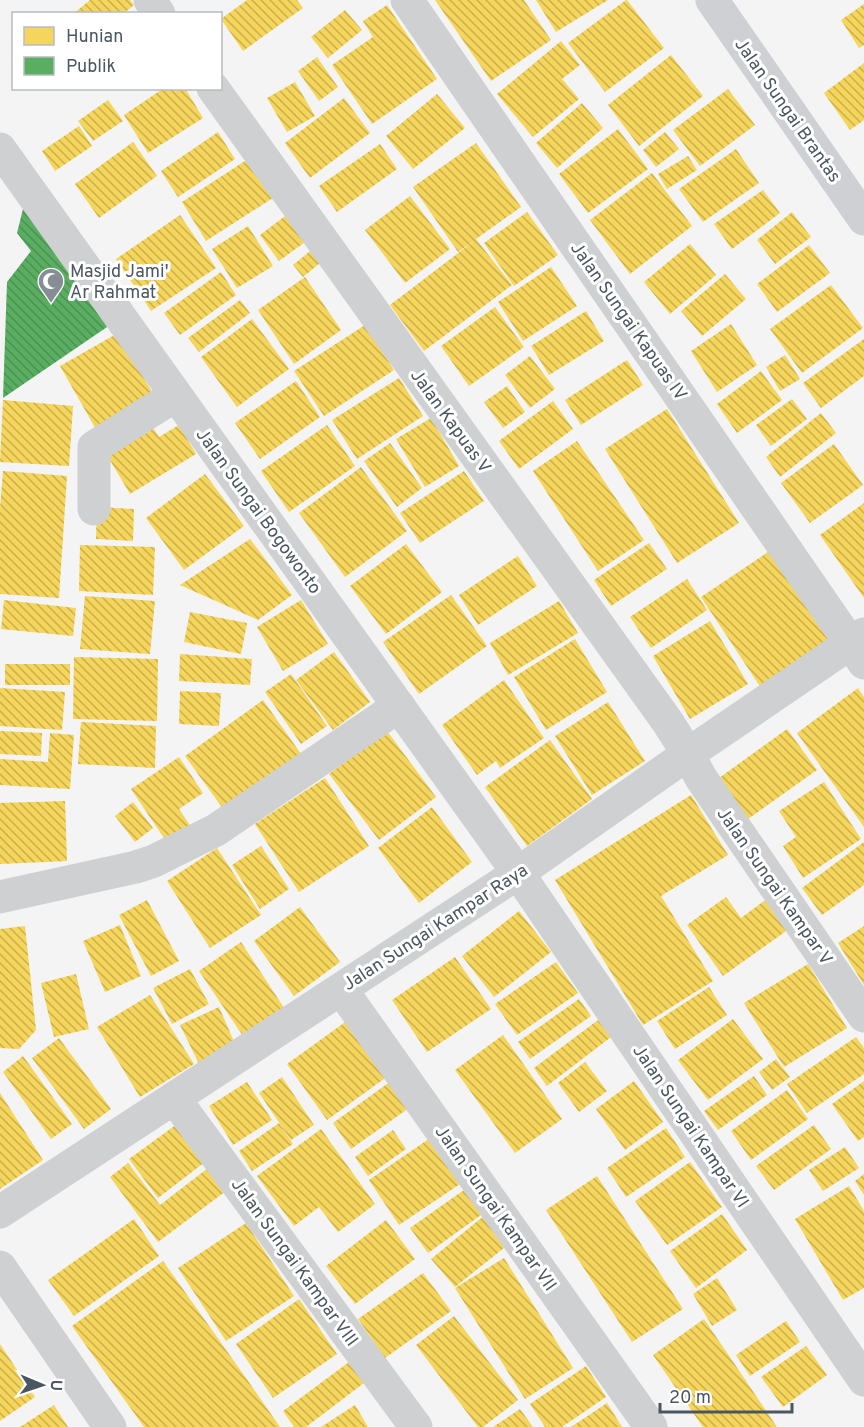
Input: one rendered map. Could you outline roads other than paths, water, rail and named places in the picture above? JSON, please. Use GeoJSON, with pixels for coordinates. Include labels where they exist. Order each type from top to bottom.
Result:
{"type":"FeatureCollection","features":[{"type":"Feature","properties":{"kind":"street","name":"Jalan Sungai Kapuas IV"},"geometry":{"type":"LineString","coordinates":[[407,0],[860,646]]}},
{"type":"Feature","properties":{"kind":"street","name":"Jalan Sungai Brantas"},"geometry":{"type":"LineString","coordinates":[[712,0],[864,219]]}},
{"type":"Feature","properties":{"kind":"street","name":"Jalan Kapuas V"},"geometry":{"type":"LineString","coordinates":[[214,90],[660,711],[688,754]]}},
{"type":"Feature","properties":{"kind":"street","name":"Jalan Sungai Bogowonto"},"geometry":{"type":"LineString","coordinates":[[0,149],[518,873]]}},
{"type":"Feature","properties":{"kind":"street"},"geometry":{"type":"LineString","coordinates":[[94,509],[94,447],[176,395]]}},
{"type":"Feature","properties":{"kind":"street","name":"Jalan Sungai Kampar Raya"},"geometry":{"type":"LineString","coordinates":[[0,1212],[518,873],[688,754],[860,646]]}},
{"type":"Feature","properties":{"kind":"street"},"geometry":{"type":"LineString","coordinates":[[0,897],[154,861],[216,830],[399,706]]}},
{"type":"Feature","properties":{"kind":"street","name":"Jalan Sungai Kampar V"},"geometry":{"type":"LineString","coordinates":[[688,754],[701,778],[864,1016]]}},
{"type":"Feature","properties":{"kind":"street","name":"Jalan Sungai Kampar VI"},"geometry":{"type":"LineString","coordinates":[[518,873],[864,1380]]}},
{"type":"Feature","properties":{"kind":"street","name":"Jalan Sungai Kampar VII"},"geometry":{"type":"LineString","coordinates":[[341,989],[651,1427]]}},
{"type":"Feature","properties":{"kind":"street","name":"Jalan Sungai Kampar VIII"},"geometry":{"type":"LineString","coordinates":[[174,1098],[416,1427]]}},
{"type":"Feature","properties":{"kind":"street"},"geometry":{"type":"LineString","coordinates":[[0,1267],[110,1427]]}},
{"type":"Feature","properties":{"kind":"place","name":"Masjid Jami' Ar Rahmat"},"geometry":{"type":"Point","coordinates":[51,304]}}]}
